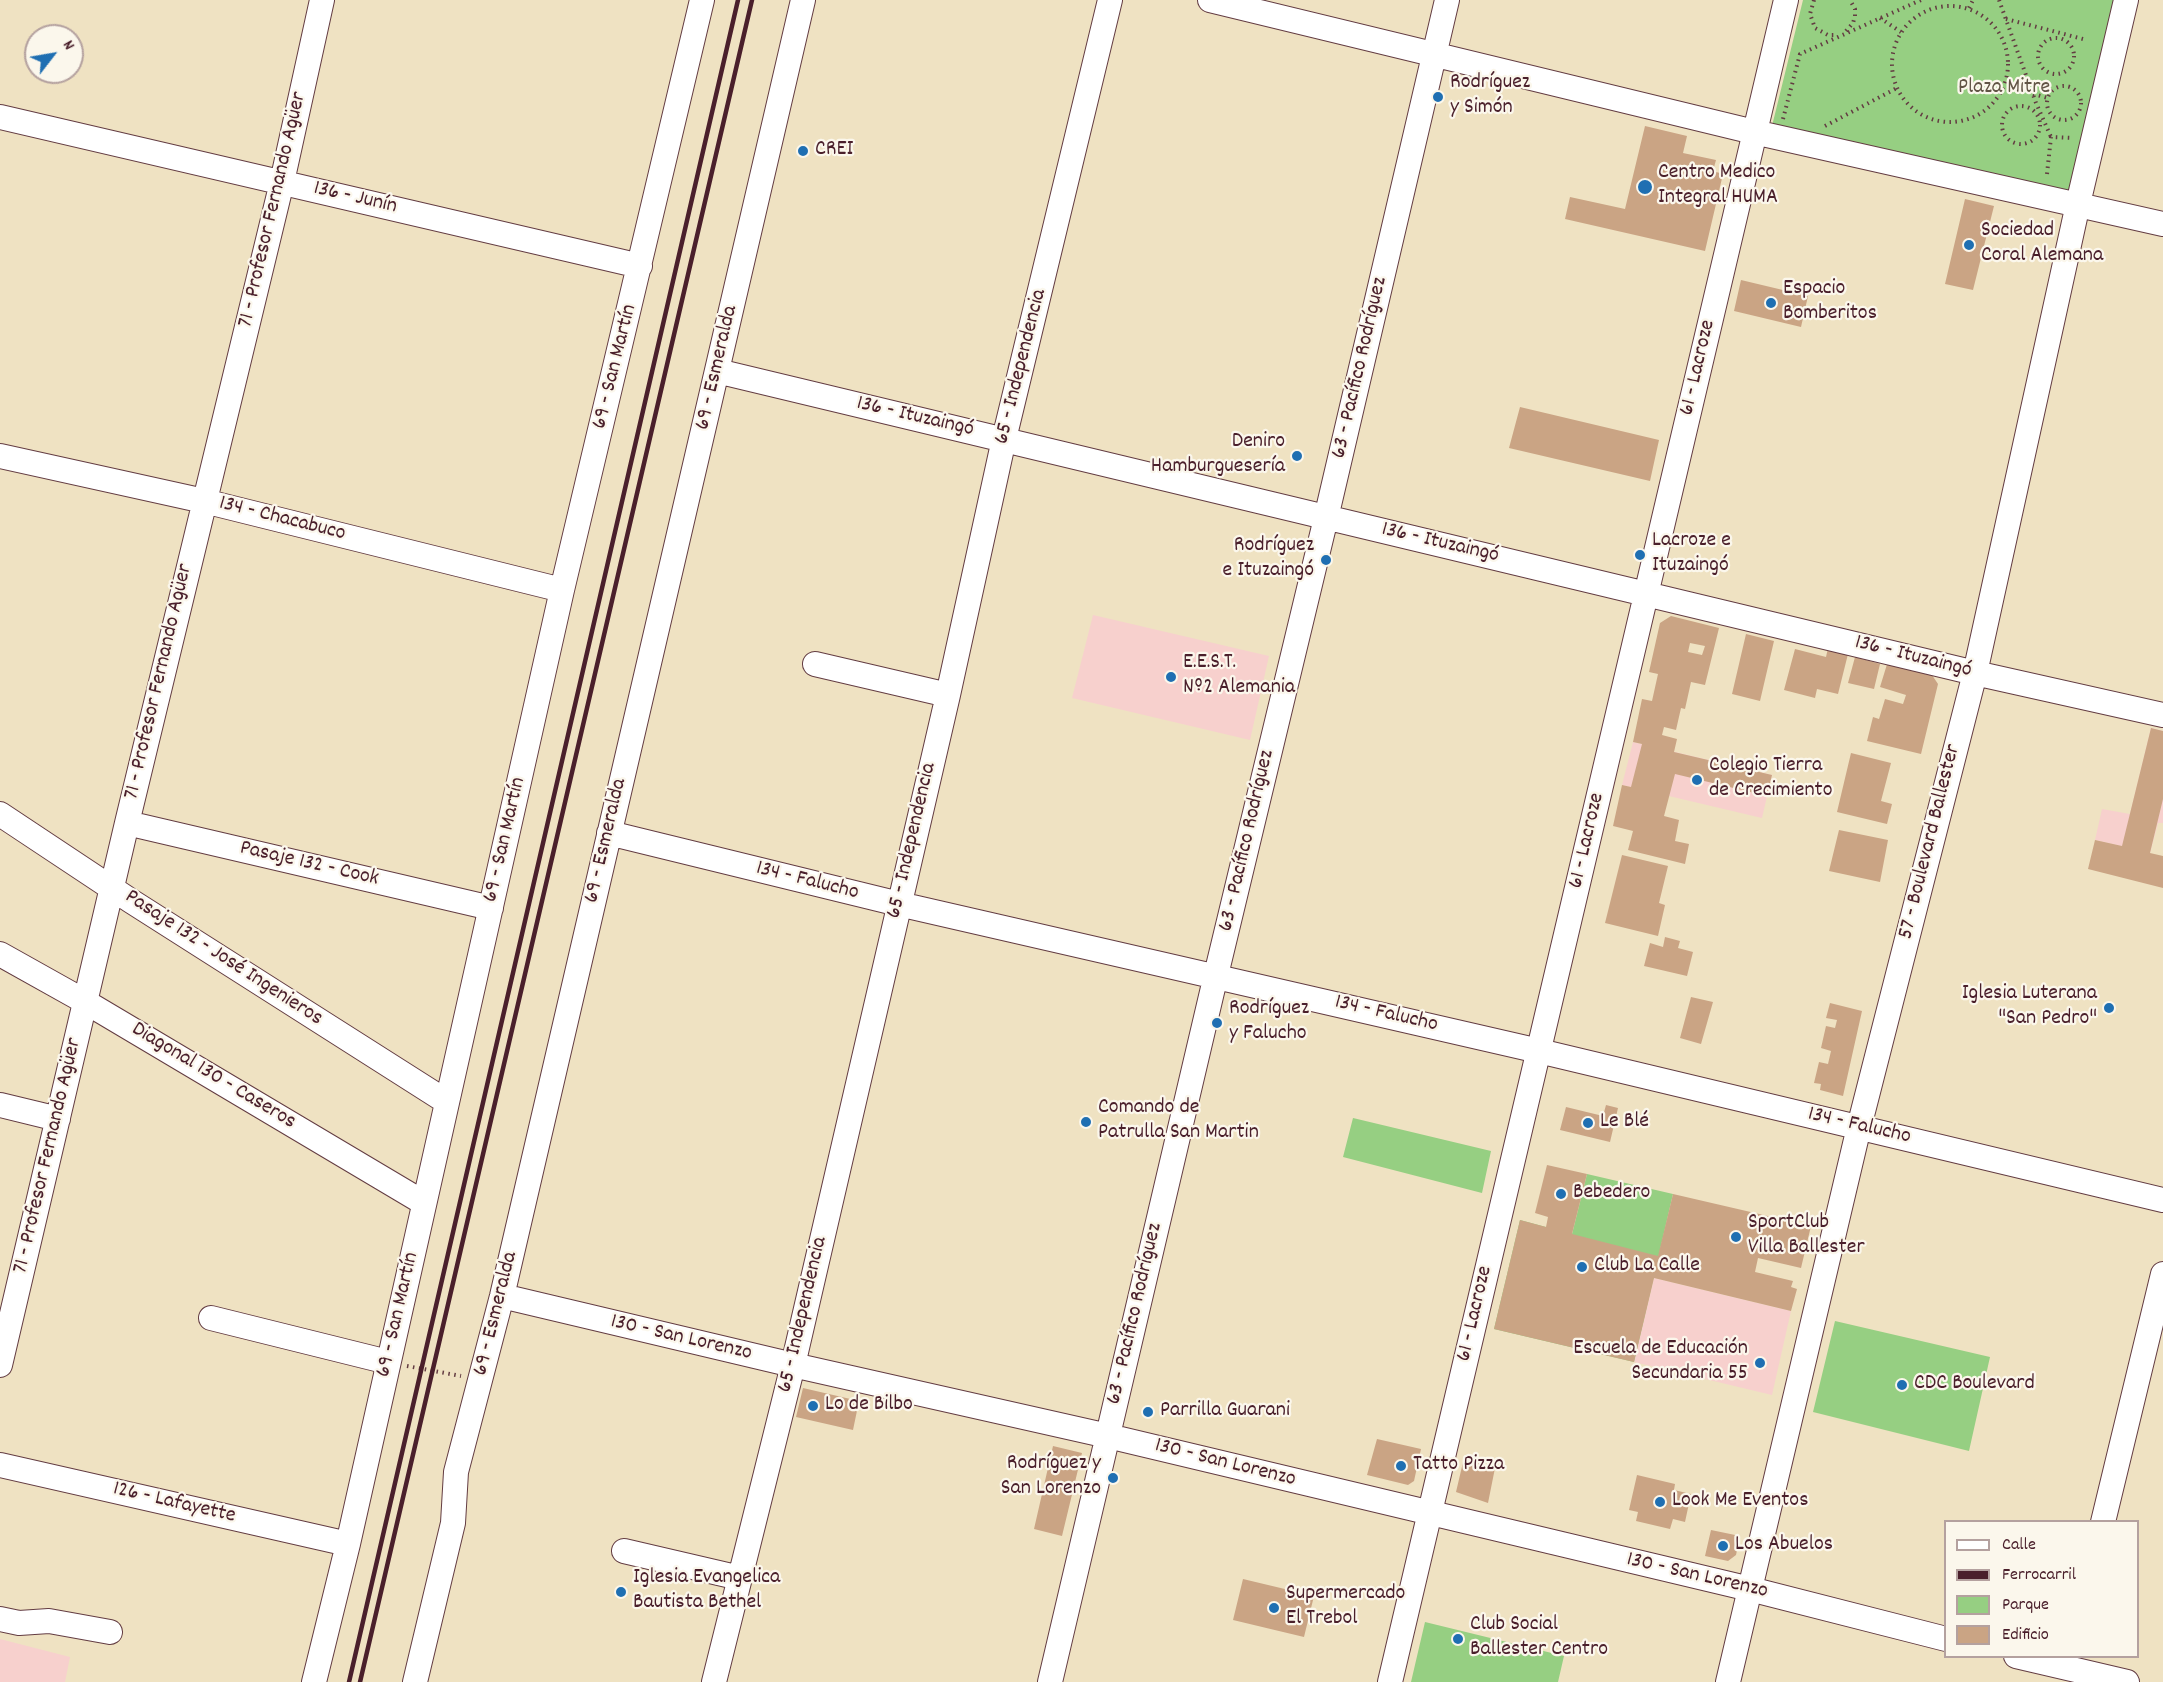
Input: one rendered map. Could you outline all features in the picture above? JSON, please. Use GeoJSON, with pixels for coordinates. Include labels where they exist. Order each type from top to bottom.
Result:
{"type":"FeatureCollection","features":[{"type":"Feature","properties":{"kind":"street","name":"71 - Profesor Fernando Agüer"},"geometry":{"type":"LineString","coordinates":[[0,1365],[84,1001],[282,182],[322,0]]}},
{"type":"Feature","properties":{"kind":"street","name":"69 - San Martín"},"geometry":{"type":"LineString","coordinates":[[314,1682],[348,1544],[562,590],[702,0]]}},
{"type":"Feature","properties":{"kind":"street","name":"69 - Esmeralda"},"geometry":{"type":"LineString","coordinates":[[415,1682],[453,1523],[456,1472],[502,1296],[803,0]]}},
{"type":"Feature","properties":{"kind":"street","name":"65 - Independencia"},"geometry":{"type":"LineString","coordinates":[[714,1682],[793,1365],[948,695],[1004,439],[1110,0]]}},
{"type":"Feature","properties":{"kind":"street"},"geometry":{"type":"LineString","coordinates":[[1210,0],[1754,132],[2163,224]]}},
{"type":"Feature","properties":{"kind":"street","name":"63 - Pacífico Rodríguez"},"geometry":{"type":"LineString","coordinates":[[1050,1682],[1447,0]]}},
{"type":"Feature","properties":{"kind":"street","name":"61 - Lacroze"},"geometry":{"type":"LineString","coordinates":[[1390,1682],[1786,0]]}},
{"type":"Feature","properties":{"kind":"street","name":"57 - Boulevard Ballester"},"geometry":{"type":"LineString","coordinates":[[1728,1682],[1859,1127],[1975,673],[2078,204],[2126,0]]}},
{"type":"Feature","properties":{"kind":"street","name":"136 - Junín"},"geometry":{"type":"LineString","coordinates":[[0,117],[640,266]]}},
{"type":"Feature","properties":{"kind":"street","name":"136 - Ituzaingó"},"geometry":{"type":"LineString","coordinates":[[717,371],[1326,518],[1646,592],[1975,673],[2163,715]]}},
{"type":"Feature","properties":{"kind":"street","name":"134 - Chacabuco"},"geometry":{"type":"LineString","coordinates":[[0,456],[204,501],[562,590]]}},
{"type":"Feature","properties":{"kind":"street"},"geometry":{"type":"LineString","coordinates":[[815,664],[948,695]]}},
{"type":"Feature","properties":{"kind":"street","name":"Pasaje 132 - José Ingenieros"},"geometry":{"type":"LineString","coordinates":[[0,814],[111,888],[447,1102]]}},
{"type":"Feature","properties":{"kind":"street","name":"Pasaje 132 - Cook"},"geometry":{"type":"LineString","coordinates":[[127,823],[491,908]]}},
{"type":"Feature","properties":{"kind":"street","name":"134 - Falucho"},"geometry":{"type":"LineString","coordinates":[[609,833],[898,904],[1216,975],[2163,1200]]}},
{"type":"Feature","properties":{"kind":"street","name":"Diagonal 130 - Caseros"},"geometry":{"type":"LineString","coordinates":[[0,954],[84,1001],[424,1203]]}},
{"type":"Feature","properties":{"kind":"street"},"geometry":{"type":"LineString","coordinates":[[0,1105],[58,1119]]}},
{"type":"Feature","properties":{"kind":"street"},"geometry":{"type":"LineString","coordinates":[[2103,1520],[2163,1274]]}},
{"type":"Feature","properties":{"kind":"street","name":"130 - San Lorenzo"},"geometry":{"type":"LineString","coordinates":[[502,1296],[1108,1436],[1944,1638]]}},
{"type":"Feature","properties":{"kind":"street"},"geometry":{"type":"LineString","coordinates":[[211,1318],[388,1362]]}},
{"type":"Feature","properties":{"kind":"street","name":"126 - Lafayette"},"geometry":{"type":"LineString","coordinates":[[0,1465],[348,1544]]}},
{"type":"Feature","properties":{"kind":"street"},"geometry":{"type":"LineString","coordinates":[[404,1682],[456,1472]]}},
{"type":"Feature","properties":{"kind":"street"},"geometry":{"type":"LineString","coordinates":[[624,1551],[740,1578]]}},
{"type":"Feature","properties":{"kind":"street"},"geometry":{"type":"LineString","coordinates":[[0,1619],[19,1623],[49,1621],[110,1632]]}},
{"type":"Feature","properties":{"kind":"street"},"geometry":{"type":"LineString","coordinates":[[2024,1658],[2127,1682]]}},
{"type":"Feature","properties":{"kind":"path"},"geometry":{"type":"LineString","coordinates":[[1814,0],[1810,14],[1815,28],[1828,35],[1843,34],[1849,29],[1855,16],[1855,9],[1850,0]]}},
{"type":"Feature","properties":{"kind":"path"},"geometry":{"type":"LineString","coordinates":[[1792,121],[1782,119],[1800,54],[1921,0]]}},
{"type":"Feature","properties":{"kind":"path"},"geometry":{"type":"LineString","coordinates":[[1968,8],[1973,0]]}},
{"type":"Feature","properties":{"kind":"path"},"geometry":{"type":"LineString","coordinates":[[1999,0],[2036,103],[2051,136],[2047,174]]}},
{"type":"Feature","properties":{"kind":"path"},"geometry":{"type":"LineString","coordinates":[[1949,5],[1968,8],[1986,17],[1999,31],[2007,49],[2008,68],[2004,87],[1994,103],[1979,115],[1961,121],[1942,121],[1923,115],[1908,104],[1898,88],[1892,69],[1893,50],[1901,32],[1914,18],[1930,9],[1949,5]]}},
{"type":"Feature","properties":{"kind":"path"},"geometry":{"type":"LineString","coordinates":[[1880,18],[1901,32]]}},
{"type":"Feature","properties":{"kind":"path"},"geometry":{"type":"LineString","coordinates":[[2006,19],[2087,40]]}},
{"type":"Feature","properties":{"kind":"path"},"geometry":{"type":"LineString","coordinates":[[2045,29],[2053,38],[2064,40],[2072,48],[2074,60],[2062,73],[2057,74],[2046,70],[2039,60],[2043,44],[2053,38]]}},
{"type":"Feature","properties":{"kind":"path"},"geometry":{"type":"LineString","coordinates":[[2007,49],[2019,55]]}},
{"type":"Feature","properties":{"kind":"path"},"geometry":{"type":"LineString","coordinates":[[2071,87],[2080,94],[2082,99],[2080,111],[2073,118],[2061,120],[2056,118],[2048,110],[2048,98],[2055,88],[2071,87]]}},
{"type":"Feature","properties":{"kind":"path"},"geometry":{"type":"LineString","coordinates":[[1822,128],[1898,88]]}},
{"type":"Feature","properties":{"kind":"path"},"geometry":{"type":"LineString","coordinates":[[2033,94],[2048,98]]}},
{"type":"Feature","properties":{"kind":"path"},"geometry":{"type":"LineString","coordinates":[[2032,110],[2036,103]]}},
{"type":"Feature","properties":{"kind":"path"},"geometry":{"type":"LineString","coordinates":[[2014,107],[2026,107],[2032,110],[2036,114],[2039,126],[2034,137],[2030,141],[2018,143],[2007,138],[2002,126],[2005,115],[2014,107]]}},
{"type":"Feature","properties":{"kind":"path"},"geometry":{"type":"LineString","coordinates":[[2051,136],[2077,139]]}},
{"type":"Feature","properties":{"kind":"path"},"geometry":{"type":"LineString","coordinates":[[388,1362],[481,1378]]}},
{"type":"Feature","properties":{"kind":"shaded area","name":"E.E.S.T. Nº2 Alemania"},"geometry":{"type":"Polygon","coordinates":[[[1093,615],[1269,656],[1250,740],[1072,698],[1093,615]]]}},
{"type":"Feature","properties":{"kind":"shaded area"},"geometry":{"type":"Polygon","coordinates":[[[2151,728],[2163,731],[2163,823],[2158,823],[2150,853],[2095,840],[2102,809],[2130,814],[2151,728]]]}},
{"type":"Feature","properties":{"kind":"shaded area","name":"Colegio Tierra de Crecimiento"},"geometry":{"type":"Polygon","coordinates":[[[1633,742],[1772,775],[1762,818],[1622,785],[1633,742]]]}},
{"type":"Feature","properties":{"kind":"shaded area"},"geometry":{"type":"Polygon","coordinates":[[[1654,1278],[1791,1311],[1772,1395],[1634,1362],[1654,1278]]]}},
{"type":"Feature","properties":{"kind":"shaded area"},"geometry":{"type":"Polygon","coordinates":[[[0,1639],[70,1657],[65,1682],[0,1682],[0,1639]]]}},
{"type":"Feature","properties":{"kind":"green space","name":"Plaza Mitre"},"geometry":{"type":"Polygon","coordinates":[[[1803,0],[2119,0],[2069,195],[1772,126],[1803,0]]]}},
{"type":"Feature","properties":{"kind":"green space"},"geometry":{"type":"Polygon","coordinates":[[[1353,1118],[1491,1151],[1482,1193],[1343,1157],[1353,1118]]]}},
{"type":"Feature","properties":{"kind":"green space","name":"Club La Calle"},"geometry":{"type":"Polygon","coordinates":[[[1587,1174],[1673,1194],[1634,1362],[1494,1329],[1520,1220],[1572,1234],[1587,1174]]]}},
{"type":"Feature","properties":{"kind":"green space","name":"CDC Boulevard"},"geometry":{"type":"Polygon","coordinates":[[[1835,1321],[1990,1357],[1969,1451],[1813,1412],[1835,1321]]]}},
{"type":"Feature","properties":{"kind":"green space","name":"Club Social Ballester Centro"},"geometry":{"type":"Polygon","coordinates":[[[1425,1622],[1564,1656],[1558,1682],[1411,1682],[1425,1622]]]}},
{"type":"Feature","properties":{"kind":"building"},"geometry":{"type":"Polygon","coordinates":[[[1645,126],[1687,136],[1683,153],[1716,160],[1713,171],[1723,174],[1705,251],[1565,219],[1570,197],[1625,209],[1645,126]]]}},
{"type":"Feature","properties":{"kind":"building","name":"Sociedad Coral Alemana"},"geometry":{"type":"Polygon","coordinates":[[[1965,199],[1994,206],[1973,290],[1945,284],[1965,199]]]}},
{"type":"Feature","properties":{"kind":"building","name":"Espacio Bomberitos"},"geometry":{"type":"Polygon","coordinates":[[[1741,280],[1808,296],[1801,327],[1734,311],[1741,280]]]}},
{"type":"Feature","properties":{"kind":"building"},"geometry":{"type":"Polygon","coordinates":[[[1520,407],[1659,440],[1650,481],[1509,448],[1520,407]]]}},
{"type":"Feature","properties":{"kind":"building"},"geometry":{"type":"Polygon","coordinates":[[[1671,616],[1719,628],[1705,685],[1691,682],[1685,709],[1681,708],[1676,730],[1664,727],[1662,735],[1677,739],[1674,752],[1772,775],[1767,796],[1675,774],[1664,816],[1679,820],[1675,841],[1689,844],[1685,864],[1628,850],[1633,831],[1613,826],[1622,785],[1631,787],[1642,744],[1633,742],[1642,699],[1652,701],[1658,674],[1649,672],[1660,623],[1671,616]],[[1690,643],[1688,652],[1702,655],[1705,646],[1690,643]]]}},
{"type":"Feature","properties":{"kind":"building"},"geometry":{"type":"Polygon","coordinates":[[[1746,634],[1774,641],[1760,701],[1732,694],[1746,634]]]}},
{"type":"Feature","properties":{"kind":"building"},"geometry":{"type":"Polygon","coordinates":[[[1828,648],[1848,654],[1838,694],[1817,689],[1815,698],[1784,690],[1795,649],[1826,657],[1828,648]]]}},
{"type":"Feature","properties":{"kind":"building"},"geometry":{"type":"Polygon","coordinates":[[[1855,657],[1880,664],[1874,689],[1848,683],[1855,657]]]}},
{"type":"Feature","properties":{"kind":"building"},"geometry":{"type":"Polygon","coordinates":[[[1888,661],[1930,672],[1938,684],[1921,754],[1867,741],[1873,717],[1879,719],[1885,699],[1903,704],[1906,695],[1880,687],[1888,661]]]}},
{"type":"Feature","properties":{"kind":"building"},"geometry":{"type":"Polygon","coordinates":[[[2151,728],[2163,731],[2163,799],[2150,853],[2163,856],[2163,888],[2088,869],[2095,840],[2122,846],[2151,728]]]}},
{"type":"Feature","properties":{"kind":"building"},"geometry":{"type":"Polygon","coordinates":[[[1851,753],[1891,763],[1881,801],[1892,804],[1887,824],[1837,812],[1851,753]]]}},
{"type":"Feature","properties":{"kind":"building"},"geometry":{"type":"Polygon","coordinates":[[[1839,830],[1888,840],[1880,882],[1829,871],[1839,830]]]}},
{"type":"Feature","properties":{"kind":"building"},"geometry":{"type":"Polygon","coordinates":[[[1622,855],[1668,866],[1659,903],[1665,905],[1658,936],[1605,923],[1622,855]]]}},
{"type":"Feature","properties":{"kind":"building"},"geometry":{"type":"Polygon","coordinates":[[[1665,937],[1680,941],[1678,948],[1693,952],[1687,976],[1644,966],[1650,943],[1663,947],[1665,937]]]}},
{"type":"Feature","properties":{"kind":"building"},"geometry":{"type":"Polygon","coordinates":[[[1691,997],[1713,1002],[1701,1044],[1680,1038],[1691,997]]]}},
{"type":"Feature","properties":{"kind":"building"},"geometry":{"type":"Polygon","coordinates":[[[1830,1003],[1862,1011],[1843,1096],[1820,1090],[1821,1084],[1814,1083],[1819,1062],[1828,1064],[1831,1051],[1821,1048],[1826,1026],[1835,1028],[1837,1020],[1826,1018],[1830,1003]]]}},
{"type":"Feature","properties":{"kind":"building","name":"Le Blé"},"geometry":{"type":"Polygon","coordinates":[[[1606,1105],[1618,1108],[1610,1142],[1560,1130],[1566,1107],[1603,1116],[1606,1105]]]}},
{"type":"Feature","properties":{"kind":"building"},"geometry":{"type":"Polygon","coordinates":[[[1547,1165],[1587,1174],[1572,1234],[1658,1256],[1673,1194],[1811,1226],[1801,1268],[1758,1258],[1755,1272],[1793,1281],[1791,1287],[1797,1289],[1791,1311],[1654,1278],[1634,1362],[1494,1329],[1520,1220],[1546,1227],[1548,1217],[1535,1213],[1547,1165]]]}},
{"type":"Feature","properties":{"kind":"building"},"geometry":{"type":"Polygon","coordinates":[[[803,1388],[859,1401],[853,1430],[796,1417],[803,1388]]]}},
{"type":"Feature","properties":{"kind":"building"},"geometry":{"type":"Polygon","coordinates":[[[1377,1439],[1421,1449],[1414,1481],[1408,1485],[1367,1475],[1377,1439]]]}},
{"type":"Feature","properties":{"kind":"building"},"geometry":{"type":"Polygon","coordinates":[[[1053,1446],[1082,1453],[1062,1536],[1034,1529],[1053,1446]]]}},
{"type":"Feature","properties":{"kind":"building"},"geometry":{"type":"Polygon","coordinates":[[[1464,1458],[1495,1468],[1488,1503],[1456,1492],[1464,1458]]]}},
{"type":"Feature","properties":{"kind":"building","name":"Look Me Eventos"},"geometry":{"type":"Polygon","coordinates":[[[1637,1475],[1675,1484],[1674,1490],[1691,1494],[1685,1522],[1673,1519],[1670,1529],[1636,1521],[1638,1512],[1629,1510],[1637,1475]]]}},
{"type":"Feature","properties":{"kind":"building","name":"Los Abuelos"},"geometry":{"type":"Polygon","coordinates":[[[1711,1530],[1740,1536],[1736,1555],[1728,1561],[1705,1556],[1711,1530]]]}},
{"type":"Feature","properties":{"kind":"building","name":"Supermercado El Trebol"},"geometry":{"type":"Polygon","coordinates":[[[1243,1579],[1314,1596],[1304,1637],[1233,1620],[1243,1579]]]}},
{"type":"Feature","properties":{"kind":"railway"},"geometry":{"type":"LineString","coordinates":[[349,1682],[738,0]]}},
{"type":"Feature","properties":{"kind":"railway"},"geometry":{"type":"LineString","coordinates":[[360,1682],[752,0]]}},
{"type":"Feature","properties":{"kind":"place","name":"Rodríguez y Simón"},"geometry":{"type":"Point","coordinates":[1438,97]}},
{"type":"Feature","properties":{"kind":"place","name":"CREI"},"geometry":{"type":"Point","coordinates":[803,151]}},
{"type":"Feature","properties":{"kind":"place","name":"Centro Medico Integral HUMA"},"geometry":{"type":"Point","coordinates":[1645,187]}},
{"type":"Feature","properties":{"kind":"place","name":"Sociedad Coral Alemana"},"geometry":{"type":"Point","coordinates":[1969,245]}},
{"type":"Feature","properties":{"kind":"place","name":"Espacio Bomberitos"},"geometry":{"type":"Point","coordinates":[1771,303]}},
{"type":"Feature","properties":{"kind":"place","name":"Deniro Hamburguesería"},"geometry":{"type":"Point","coordinates":[1297,456]}},
{"type":"Feature","properties":{"kind":"place","name":"Lacroze e Ituzaingó"},"geometry":{"type":"Point","coordinates":[1640,555]}},
{"type":"Feature","properties":{"kind":"place","name":"Rodríguez e Ituzaingó"},"geometry":{"type":"Point","coordinates":[1326,560]}},
{"type":"Feature","properties":{"kind":"place","name":"E.E.S.T. Nº2 Alemania"},"geometry":{"type":"Point","coordinates":[1171,677]}},
{"type":"Feature","properties":{"kind":"place","name":"Colegio Tierra de Crecimiento"},"geometry":{"type":"Point","coordinates":[1697,780]}},
{"type":"Feature","properties":{"kind":"place","name":"Iglesia Luterana \"San Pedro\""},"geometry":{"type":"Point","coordinates":[2109,1008]}},
{"type":"Feature","properties":{"kind":"place","name":"Rodríguez y Falucho"},"geometry":{"type":"Point","coordinates":[1217,1023]}},
{"type":"Feature","properties":{"kind":"place","name":"Comando de Patrulla San Martin"},"geometry":{"type":"Point","coordinates":[1086,1122]}},
{"type":"Feature","properties":{"kind":"place","name":"Le Blé"},"geometry":{"type":"Point","coordinates":[1588,1123]}},
{"type":"Feature","properties":{"kind":"place","name":"Bebedero"},"geometry":{"type":"Point","coordinates":[1561,1194]}},
{"type":"Feature","properties":{"kind":"place","name":"SportClub Villa Ballester"},"geometry":{"type":"Point","coordinates":[1736,1237]}},
{"type":"Feature","properties":{"kind":"place","name":"Club La Calle"},"geometry":{"type":"Point","coordinates":[1582,1267]}},
{"type":"Feature","properties":{"kind":"place","name":"Escuela de Educación Secundaria 55"},"geometry":{"type":"Point","coordinates":[1760,1363]}},
{"type":"Feature","properties":{"kind":"place","name":"CDC Boulevard"},"geometry":{"type":"Point","coordinates":[1902,1385]}},
{"type":"Feature","properties":{"kind":"place","name":"Lo de Bilbo"},"geometry":{"type":"Point","coordinates":[813,1406]}},
{"type":"Feature","properties":{"kind":"place","name":"Parrilla Guarani"},"geometry":{"type":"Point","coordinates":[1148,1412]}},
{"type":"Feature","properties":{"kind":"place","name":"Tatto Pizza"},"geometry":{"type":"Point","coordinates":[1401,1466]}},
{"type":"Feature","properties":{"kind":"place","name":"Rodríguez y San Lorenzo"},"geometry":{"type":"Point","coordinates":[1113,1478]}},
{"type":"Feature","properties":{"kind":"place","name":"Look Me Eventos"},"geometry":{"type":"Point","coordinates":[1660,1502]}},
{"type":"Feature","properties":{"kind":"place","name":"Los Abuelos"},"geometry":{"type":"Point","coordinates":[1723,1546]}},
{"type":"Feature","properties":{"kind":"place","name":"Iglesia Evangelica Bautista Bethel"},"geometry":{"type":"Point","coordinates":[621,1592]}},
{"type":"Feature","properties":{"kind":"place","name":"Supermercado El Trebol"},"geometry":{"type":"Point","coordinates":[1274,1608]}},
{"type":"Feature","properties":{"kind":"place","name":"Club Social Ballester Centro"},"geometry":{"type":"Point","coordinates":[1458,1639]}}]}
